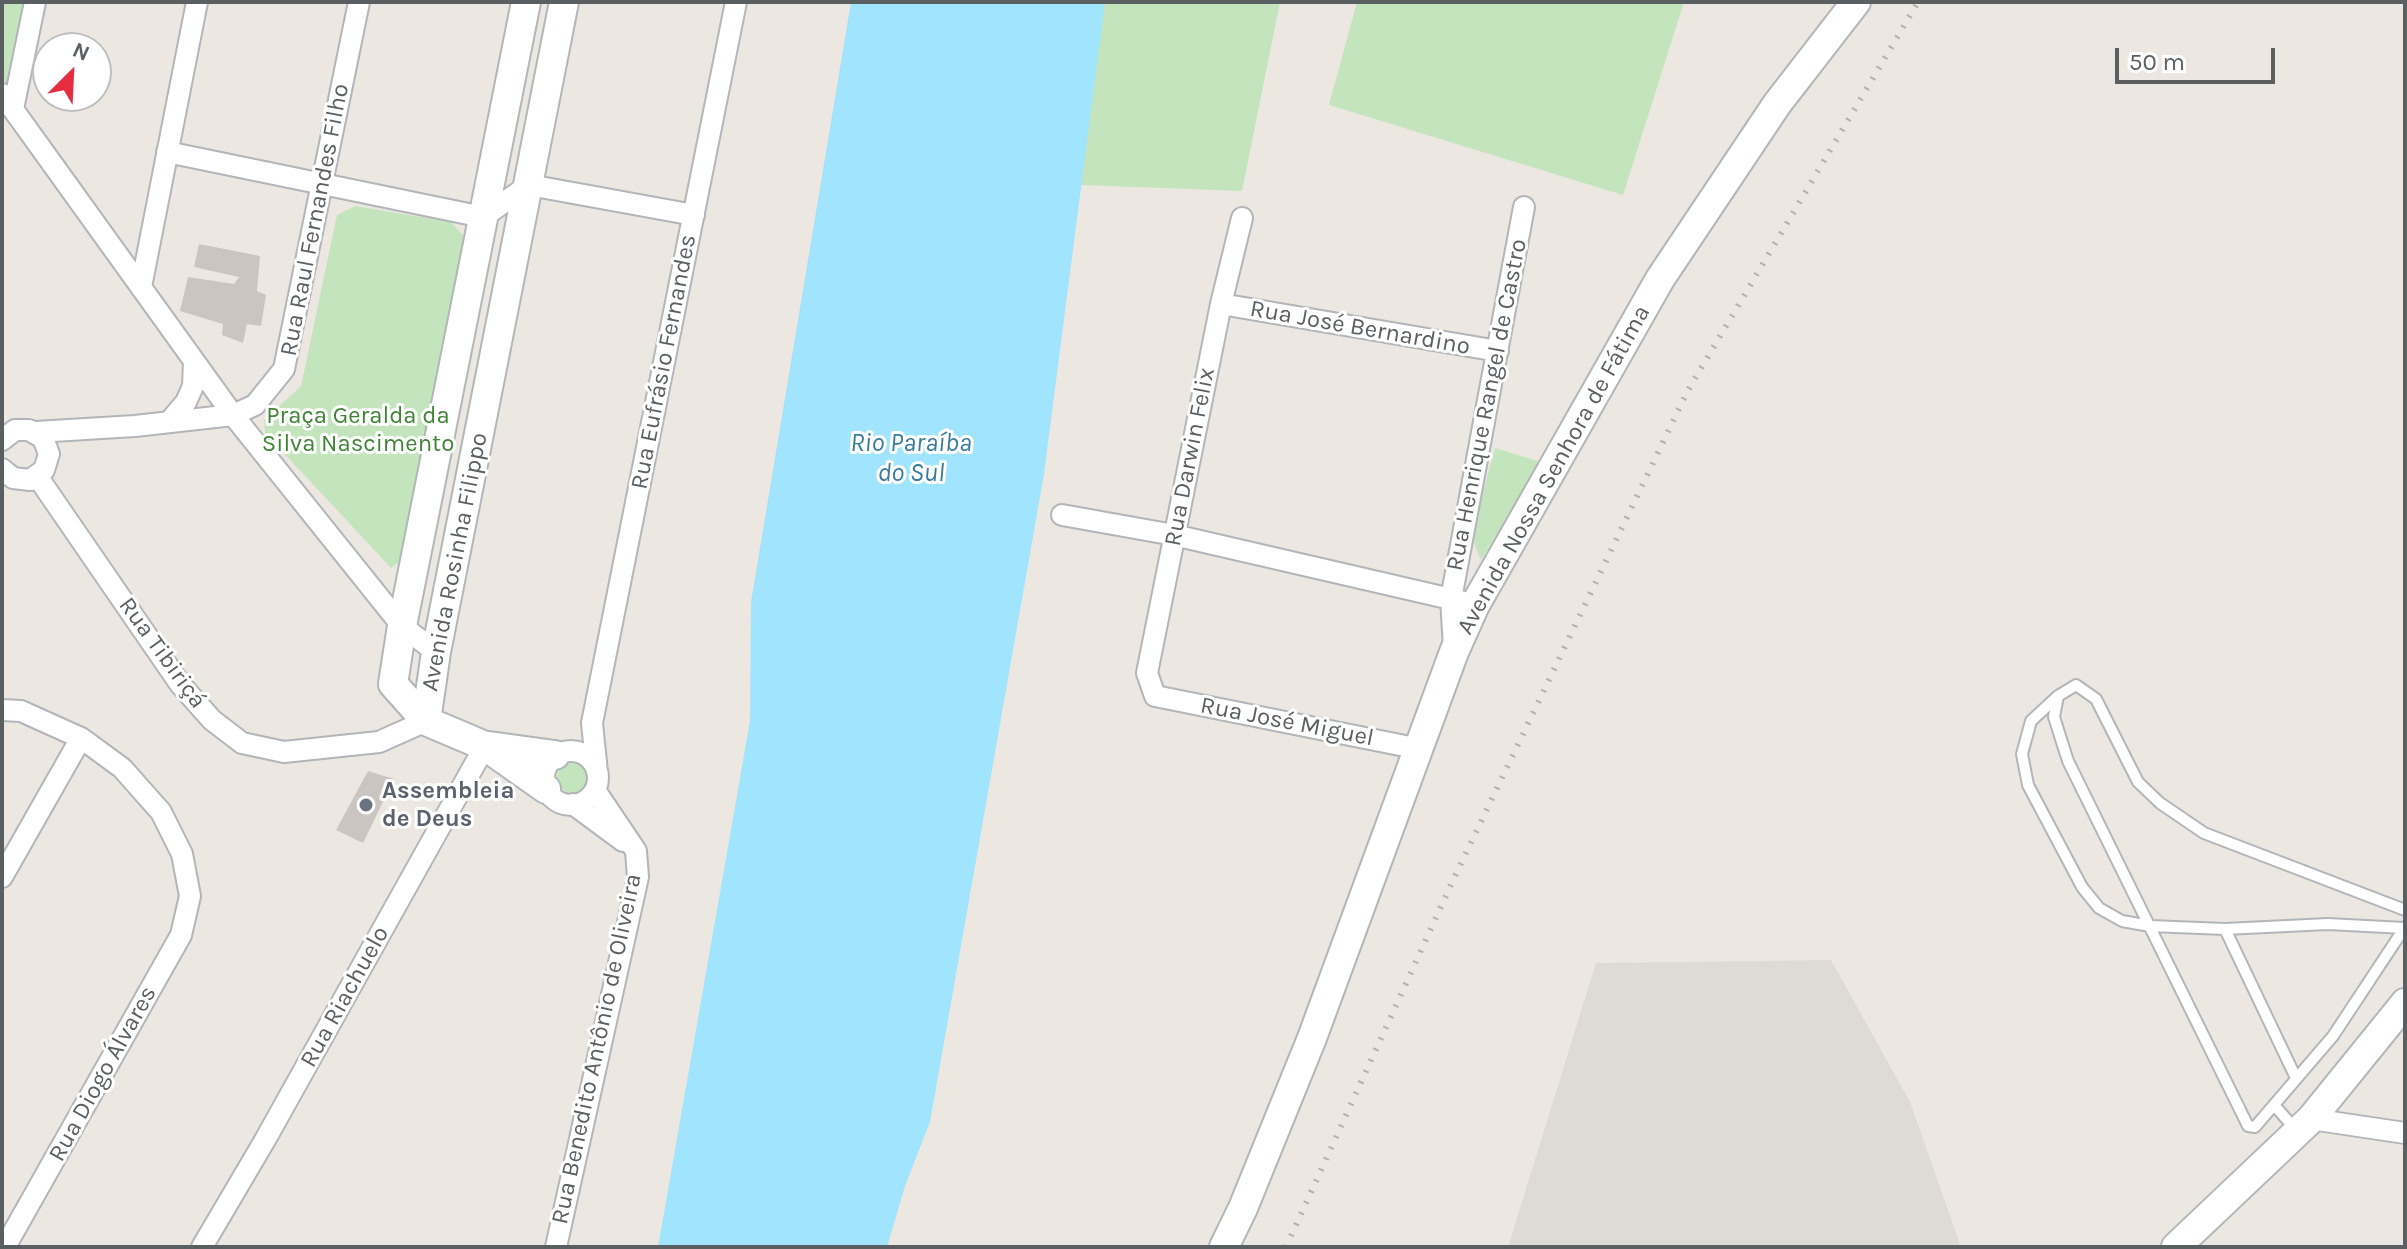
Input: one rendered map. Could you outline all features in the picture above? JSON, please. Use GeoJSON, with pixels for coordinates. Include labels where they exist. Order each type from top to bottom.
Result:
{"type":"FeatureCollection","features":[{"type":"Feature","properties":{"kind":"street"},"geometry":{"type":"LineString","coordinates":[[35,2],[8,101],[233,415],[402,626],[436,652]]}},
{"type":"Feature","properties":{"kind":"street"},"geometry":{"type":"LineString","coordinates":[[141,287],[197,2]]}},
{"type":"Feature","properties":{"kind":"street","name":"Rua Raul Fernandes Filho"},"geometry":{"type":"LineString","coordinates":[[233,415],[255,405],[284,369],[359,2]]}},
{"type":"Feature","properties":{"kind":"street","name":"Avenida Rosinha Filippo"},"geometry":{"type":"LineString","coordinates":[[426,721],[393,684],[526,2]]}},
{"type":"Feature","properties":{"kind":"street","name":"Avenida Rosinha Filippo"},"geometry":{"type":"LineString","coordinates":[[426,721],[436,652],[564,2]]}},
{"type":"Feature","properties":{"kind":"street","name":"Rua Eufrásio Fernandes"},"geometry":{"type":"LineString","coordinates":[[592,723],[736,2]]}},
{"type":"Feature","properties":{"kind":"street","name":"Avenida Nossa Senhora de Fátima"},"geometry":{"type":"LineString","coordinates":[[1224,1247],[1312,1038],[1420,749],[1454,652],[1463,602],[1660,279],[1777,104],[1856,2]]}},
{"type":"Feature","properties":{"kind":"street"},"geometry":{"type":"LineString","coordinates":[[167,152],[483,217],[529,185],[694,215]]}},
{"type":"Feature","properties":{"kind":"street","name":"Rua Henrique Rangel de Castro"},"geometry":{"type":"LineString","coordinates":[[1463,602],[1498,351],[1524,207]]}},
{"type":"Feature","properties":{"kind":"street","name":"Rua Darwin Felix"},"geometry":{"type":"LineString","coordinates":[[1155,696],[1147,673],[1221,304],[1242,218]]}},
{"type":"Feature","properties":{"kind":"street","name":"Rua José Bernardino"},"geometry":{"type":"LineString","coordinates":[[1221,304],[1498,351]]}},
{"type":"Feature","properties":{"kind":"street"},"geometry":{"type":"LineString","coordinates":[[169,422],[186,402],[193,386],[194,361]]}},
{"type":"Feature","properties":{"kind":"street"},"geometry":{"type":"LineString","coordinates":[[4,432],[233,415]]}},
{"type":"Feature","properties":{"kind":"street"},"geometry":{"type":"LineString","coordinates":[[3,475],[22,481],[37,476],[48,463],[49,454],[43,438],[36,432]]}},
{"type":"Feature","properties":{"kind":"street","name":"Rua Tibiriçá"},"geometry":{"type":"LineString","coordinates":[[37,476],[180,684],[212,720],[242,743],[284,752],[379,742],[426,721]]}},
{"type":"Feature","properties":{"kind":"street"},"geometry":{"type":"LineString","coordinates":[[1062,515],[1174,535],[1463,602]]}},
{"type":"Feature","properties":{"kind":"street","name":"Rua José Miguel"},"geometry":{"type":"LineString","coordinates":[[1155,696],[1420,749]]}},
{"type":"Feature","properties":{"kind":"street"},"geometry":{"type":"LineString","coordinates":[[2,710],[21,711],[81,738],[2,877]]}},
{"type":"Feature","properties":{"kind":"street"},"geometry":{"type":"LineString","coordinates":[[426,721],[485,746],[546,789],[557,801],[573,804],[636,851]]}},
{"type":"Feature","properties":{"kind":"street"},"geometry":{"type":"LineString","coordinates":[[546,789],[546,767],[592,723]]}},
{"type":"Feature","properties":{"kind":"street"},"geometry":{"type":"LineString","coordinates":[[573,804],[586,800],[596,781],[592,723]]}},
{"type":"Feature","properties":{"kind":"street","name":"Rua Diogo Álvares"},"geometry":{"type":"LineString","coordinates":[[5,1247],[181,935],[190,896],[182,854],[161,812],[122,768],[81,738]]}},
{"type":"Feature","properties":{"kind":"street"},"geometry":{"type":"LineString","coordinates":[[485,746],[588,757],[596,781],[636,851]]}},
{"type":"Feature","properties":{"kind":"street","name":"Rua Riachuelo"},"geometry":{"type":"LineString","coordinates":[[202,1247],[485,746]]}},
{"type":"Feature","properties":{"kind":"street","name":"Rua Benedito Antônio de Oliveira"},"geometry":{"type":"LineString","coordinates":[[556,1247],[638,877],[636,851]]}},
{"type":"Feature","properties":{"kind":"street"},"geometry":{"type":"LineString","coordinates":[[2176,1247],[2304,1125],[2405,1003]]}},
{"type":"Feature","properties":{"kind":"street"},"geometry":{"type":"LineString","coordinates":[[2304,1125],[2405,1133]]}},
{"type":"Feature","properties":{"kind":"lane"},"geometry":{"type":"LineString","coordinates":[[2404,928],[2328,924],[2225,929],[2150,926],[2122,921],[2099,908],[2082,887],[2028,785],[2022,754],[2031,721],[2058,696],[2076,685],[2096,699],[2138,782],[2160,803],[2204,833],[2405,910]]}},
{"type":"Feature","properties":{"kind":"lane"},"geometry":{"type":"LineString","coordinates":[[2058,696],[2054,717],[2068,761],[2248,1126],[2255,1127],[2333,1036],[2404,928]]}},
{"type":"Feature","properties":{"kind":"lane"},"geometry":{"type":"LineString","coordinates":[[2225,929],[2296,1078]]}},
{"type":"Feature","properties":{"kind":"lane"},"geometry":{"type":"LineString","coordinates":[[2274,1105],[2304,1125]]}},
{"type":"Feature","properties":{"kind":"shaded area"},"geometry":{"type":"Polygon","coordinates":[[[1831,960],[1910,1102],[1961,1247],[1508,1247],[1596,963],[1831,960]]]}},
{"type":"Feature","properties":{"kind":"green space"},"geometry":{"type":"Polygon","coordinates":[[[2,2],[32,2],[13,93],[2,78],[2,2]]]}},
{"type":"Feature","properties":{"kind":"green space"},"geometry":{"type":"Polygon","coordinates":[[[1103,2],[1280,2],[1242,191],[1081,185],[1103,2]]]}},
{"type":"Feature","properties":{"kind":"green space"},"geometry":{"type":"Polygon","coordinates":[[[1357,2],[1684,2],[1623,195],[1329,105],[1357,2]]]}},
{"type":"Feature","properties":{"kind":"green space","name":"Praça Geralda da Silva Nascimento"},"geometry":{"type":"Polygon","coordinates":[[[355,206],[451,222],[469,242],[404,558],[391,568],[265,433],[264,420],[301,386],[337,215],[355,206]]]}},
{"type":"Feature","properties":{"kind":"green space"},"geometry":{"type":"Polygon","coordinates":[[[1495,448],[1541,462],[1481,560],[1471,536],[1495,448]]]}},
{"type":"Feature","properties":{"kind":"green space"},"geometry":{"type":"Polygon","coordinates":[[[572,763],[583,767],[587,778],[583,789],[572,793],[561,789],[557,778],[561,767],[572,763]]]}},
{"type":"Feature","properties":{"kind":"water","name":"Rio Paraíba do Sul"},"geometry":{"type":"Polygon","coordinates":[[[851,2],[1105,2],[1044,474],[930,1122],[905,1186],[887,1247],[658,1247],[750,721],[751,602],[851,2]]]}},
{"type":"Feature","properties":{"kind":"building"},"geometry":{"type":"Polygon","coordinates":[[[199,244],[260,256],[257,291],[266,295],[261,326],[247,324],[243,343],[222,335],[223,324],[180,311],[188,277],[234,284],[239,277],[194,267],[199,244]]]}},
{"type":"Feature","properties":{"kind":"building","name":"Assembleia de Deus"},"geometry":{"type":"Polygon","coordinates":[[[368,771],[394,779],[363,843],[336,830],[368,771]]]}},
{"type":"Feature","properties":{"kind":"railway"},"geometry":{"type":"LineString","coordinates":[[1286,1247],[1454,878],[1687,392],[1918,2]]}},
{"type":"Feature","properties":{"kind":"place","name":"Assembleia de Deus"},"geometry":{"type":"Point","coordinates":[366,805]}}]}
